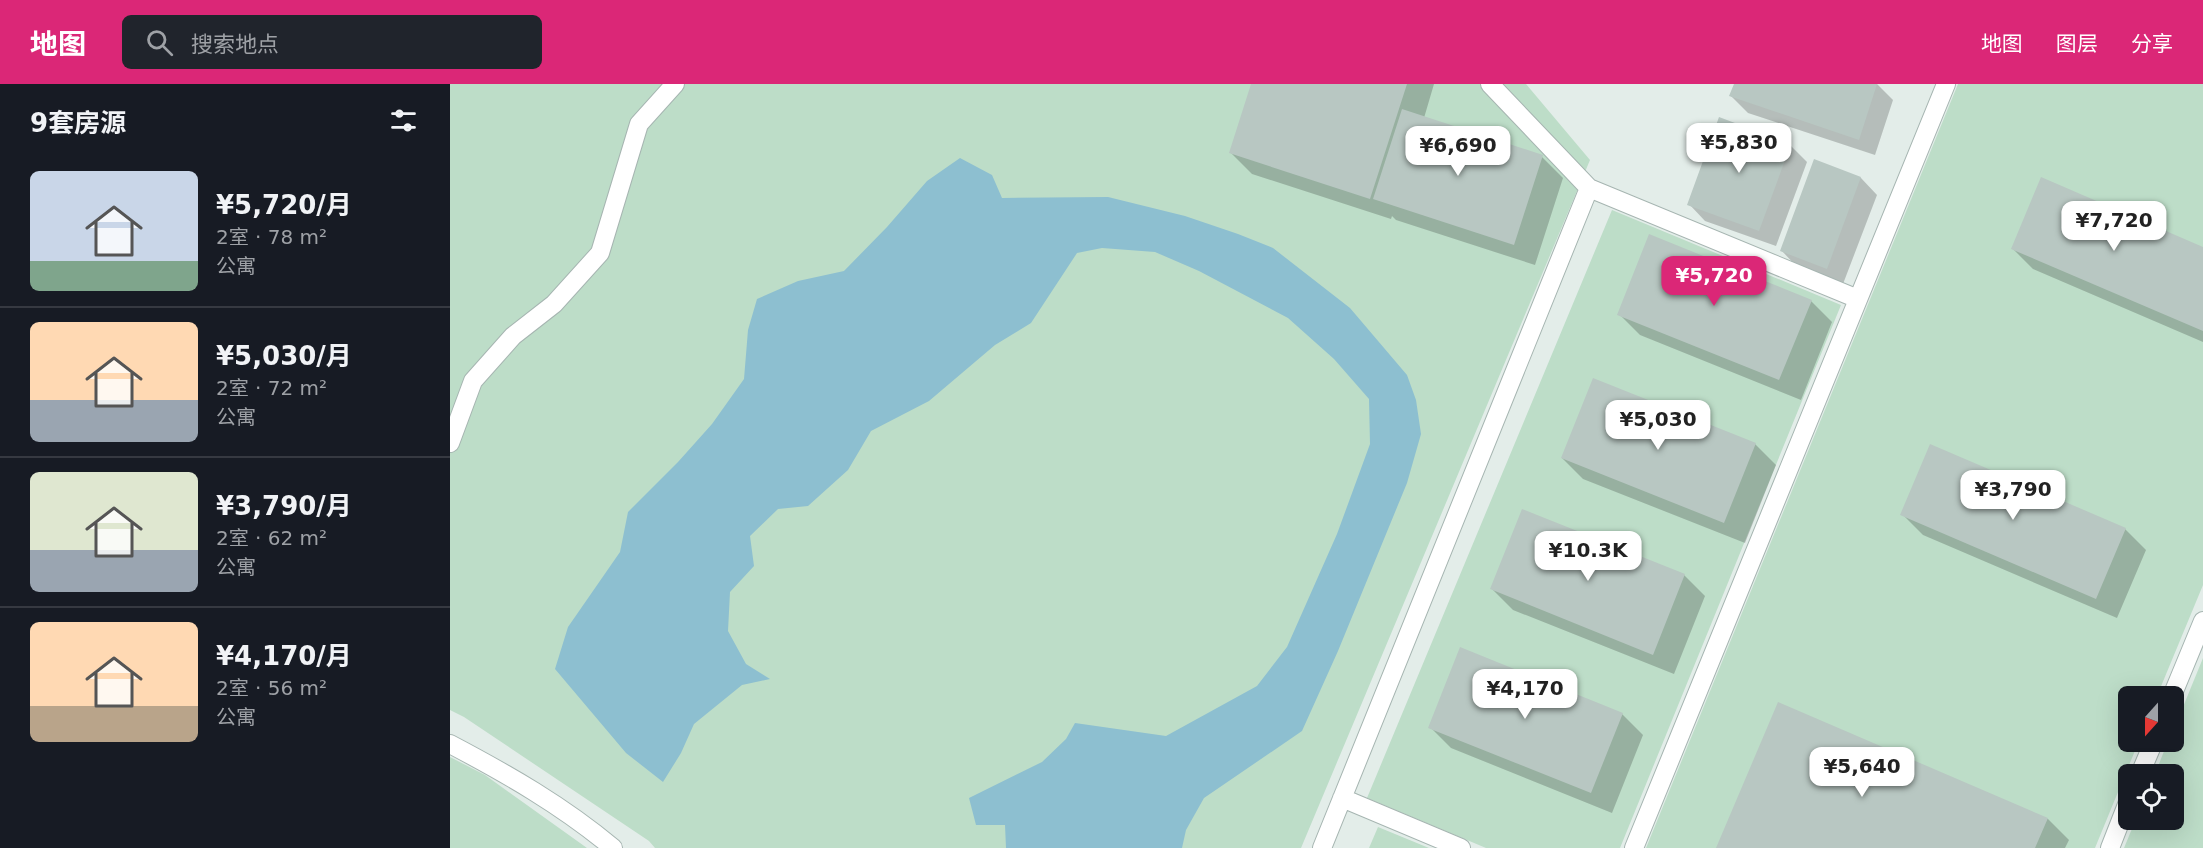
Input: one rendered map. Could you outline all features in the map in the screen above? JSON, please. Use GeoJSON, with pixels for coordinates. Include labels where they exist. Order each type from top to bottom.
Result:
{"type":"FeatureCollection","features":[{"type":"Feature","properties":{"kind":"lane"},"geometry":{"type":"LineString","coordinates":[[450,443],[473,381],[513,336],[554,304],[600,253],[639,124],[675,84]]}},
{"type":"Feature","properties":{"kind":"lane"},"geometry":{"type":"LineString","coordinates":[[1490,84],[1589,188],[1858,299]]}},
{"type":"Feature","properties":{"kind":"lane"},"geometry":{"type":"LineString","coordinates":[[1634,848],[1946,84]]}},
{"type":"Feature","properties":{"kind":"lane"},"geometry":{"type":"LineString","coordinates":[[1322,848],[1589,188]]}},
{"type":"Feature","properties":{"kind":"lane"},"geometry":{"type":"LineString","coordinates":[[2176,686],[2203,621]]}},
{"type":"Feature","properties":{"kind":"lane"},"geometry":{"type":"LineString","coordinates":[[450,744],[514,778],[589,828],[613,848]]}},
{"type":"Feature","properties":{"kind":"lane"},"geometry":{"type":"LineString","coordinates":[[1342,798],[1461,848]]}},
{"type":"Feature","properties":{"kind":"lane"},"geometry":{"type":"LineString","coordinates":[[2110,848],[2118,828]]}},
{"type":"Feature","properties":{"kind":"green space"},"geometry":{"type":"Polygon","coordinates":[[[450,84],[1526,84],[1590,160],[1301,848],[655,848],[649,841],[464,717],[450,710],[450,84]]]}},
{"type":"Feature","properties":{"kind":"green space"},"geometry":{"type":"Polygon","coordinates":[[[1958,84],[2203,84],[2203,585],[2161,686],[2118,686],[2118,752],[2134,752],[2130,764],[2118,764],[2118,792],[2095,848],[1646,848],[1958,84]]]}},
{"type":"Feature","properties":{"kind":"green space"},"geometry":{"type":"Polygon","coordinates":[[[1612,210],[1841,305],[1620,848],[1486,848],[1367,798],[1612,210]]]}},
{"type":"Feature","properties":{"kind":"green space"},"geometry":{"type":"Polygon","coordinates":[[[2203,658],[2203,848],[2124,848],[2131,830],[2184,830],[2184,764],[2159,764],[2164,752],[2184,752],[2184,705],[2203,658]]]}},
{"type":"Feature","properties":{"kind":"green space"},"geometry":{"type":"Polygon","coordinates":[[[450,757],[485,775],[587,848],[450,848],[450,757]]]}},
{"type":"Feature","properties":{"kind":"green space"},"geometry":{"type":"Polygon","coordinates":[[[1378,827],[1429,848],[1369,848],[1378,827]]]}},
{"type":"Feature","properties":{"kind":"water"},"geometry":{"type":"Polygon","coordinates":[[[960,158],[992,175],[1002,198],[1108,197],[1185,216],[1273,248],[1350,308],[1407,375],[1416,400],[1421,434],[1407,483],[1338,651],[1302,731],[1204,798],[1186,830],[1182,848],[1006,848],[1005,825],[976,825],[969,798],[1042,762],[1066,739],[1075,723],[1166,736],[1257,686],[1287,647],[1337,534],[1370,444],[1369,399],[1334,359],[1288,318],[1199,271],[1155,252],[1102,248],[1077,253],[1031,323],[995,345],[929,401],[871,431],[848,470],[808,506],[778,509],[750,536],[754,566],[730,592],[728,631],[746,664],[770,679],[742,685],[694,724],[681,753],[663,782],[626,753],[555,669],[568,627],[620,552],[628,512],[712,424],[744,379],[748,330],[757,299],[798,281],[844,271],[927,181],[960,158]]]}},
{"type":"Feature","properties":{"kind":"building"},"geometry":{"type":"Polygon","coordinates":[[[1251,84],[1407,84],[1370,199],[1229,153],[1251,84]]]}},
{"type":"Feature","properties":{"kind":"building"},"geometry":{"type":"Polygon","coordinates":[[[1734,84],[1877,84],[1859,140],[1729,96],[1734,84]]]}},
{"type":"Feature","properties":{"kind":"building"},"geometry":{"type":"Polygon","coordinates":[[[1402,109],[1543,155],[1514,245],[1373,199],[1402,109]]]}},
{"type":"Feature","properties":{"kind":"building"},"geometry":{"type":"Polygon","coordinates":[[[1719,117],[1791,144],[1759,231],[1687,205],[1719,117]]]}},
{"type":"Feature","properties":{"kind":"building"},"geometry":{"type":"Polygon","coordinates":[[[1814,159],[1861,177],[1827,269],[1780,251],[1814,159]]]}},
{"type":"Feature","properties":{"kind":"building"},"geometry":{"type":"Polygon","coordinates":[[[2041,177],[2203,247],[2203,331],[2011,249],[2041,177]]]}},
{"type":"Feature","properties":{"kind":"building"},"geometry":{"type":"Polygon","coordinates":[[[1649,234],[1812,300],[1779,380],[1617,315],[1649,234]]]}},
{"type":"Feature","properties":{"kind":"building"},"geometry":{"type":"Polygon","coordinates":[[[1593,378],[1756,443],[1724,523],[1561,458],[1593,378]]]}},
{"type":"Feature","properties":{"kind":"building"},"geometry":{"type":"Polygon","coordinates":[[[1930,444],[2126,528],[2096,599],[1900,515],[1930,444]]]}},
{"type":"Feature","properties":{"kind":"building"},"geometry":{"type":"Polygon","coordinates":[[[1522,509],[1685,574],[1653,655],[1490,589],[1522,509]]]}},
{"type":"Feature","properties":{"kind":"building"},"geometry":{"type":"Polygon","coordinates":[[[1460,647],[1623,713],[1591,793],[1428,728],[1460,647]]]}},
{"type":"Feature","properties":{"kind":"building"},"geometry":{"type":"Polygon","coordinates":[[[1778,702],[2048,818],[2035,848],[1716,848],[1778,702]]]}}]}
